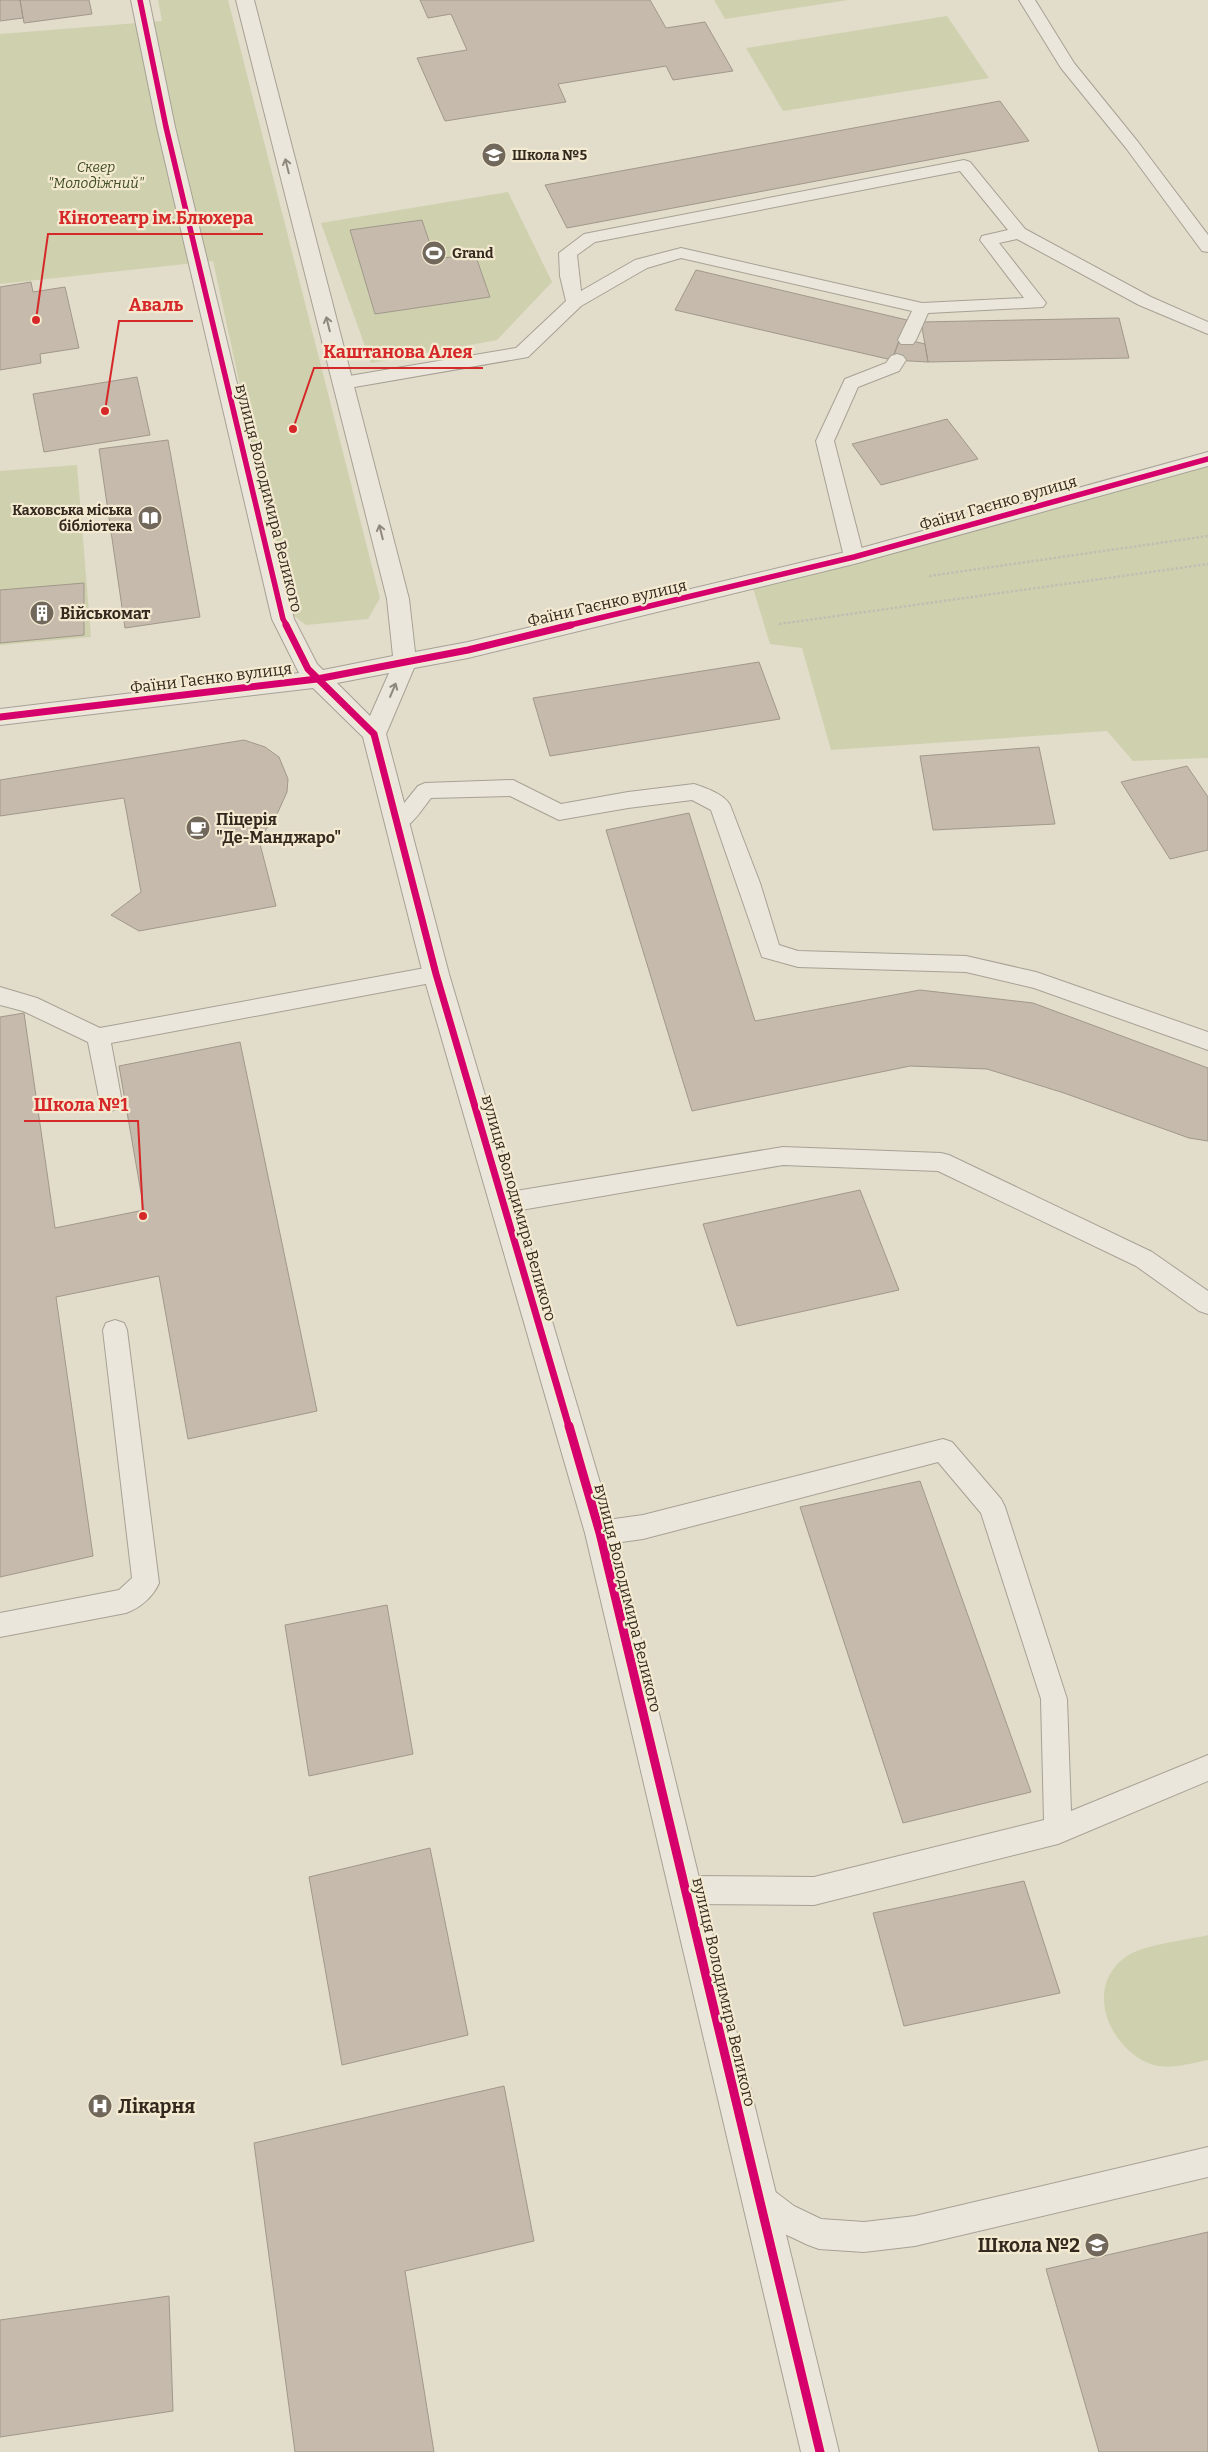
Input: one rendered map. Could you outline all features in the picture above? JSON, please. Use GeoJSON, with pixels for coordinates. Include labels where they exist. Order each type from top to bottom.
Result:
{"type":"FeatureCollection","features":[{"type":"Feature","properties":{"kind":"street","name":"вулиця Володимира Великого"},"geometry":{"type":"LineString","coordinates":[[140,0],[166,127],[283,619],[308,670],[374,734],[436,974],[600,1533],[820,2452]]}},
{"type":"Feature","properties":{"kind":"street"},"geometry":{"type":"LineString","coordinates":[[245,0],[398,599],[405,662],[374,734]]}},
{"type":"Feature","properties":{"kind":"street","name":"Фаїни Гаєнко вулиця"},"geometry":{"type":"LineString","coordinates":[[0,717],[317,679],[405,662],[535,634],[854,557],[1208,458]]}},
{"type":"Feature","properties":{"kind":"lane"},"geometry":{"type":"LineString","coordinates":[[1027,0],[1068,65],[1132,145],[1208,247]]}},
{"type":"Feature","properties":{"kind":"lane"},"geometry":{"type":"LineString","coordinates":[[574,302],[569,276],[568,253],[590,238],[964,165],[1019,232],[1145,301],[1208,329]]}},
{"type":"Feature","properties":{"kind":"lane"},"geometry":{"type":"LineString","coordinates":[[343,383],[522,353],[574,302],[641,264],[681,253],[922,308],[1037,303],[988,240],[1019,232]]}},
{"type":"Feature","properties":{"kind":"lane"},"geometry":{"type":"LineString","coordinates":[[907,340],[922,308]]}},
{"type":"Feature","properties":{"kind":"lane"},"geometry":{"type":"LineString","coordinates":[[854,557],[825,441],[850,383],[893,367],[897,360]]}},
{"type":"Feature","properties":{"kind":"lane"},"geometry":{"type":"LineString","coordinates":[[398,823],[425,791],[513,788],[559,812],[628,800],[694,792],[720,805],[750,883],[770,951],[798,959],[966,964],[1036,980],[1208,1041]]}},
{"type":"Feature","properties":{"kind":"lane"},"geometry":{"type":"LineString","coordinates":[[0,996],[29,1004],[98,1037],[436,974]]}},
{"type":"Feature","properties":{"kind":"lane"},"geometry":{"type":"LineString","coordinates":[[98,1037],[111,1102]]}},
{"type":"Feature","properties":{"kind":"lane"},"geometry":{"type":"LineString","coordinates":[[504,1204],[783,1156],[941,1162],[1144,1259],[1208,1304]]}},
{"type":"Feature","properties":{"kind":"lane"},"geometry":{"type":"LineString","coordinates":[[0,1625],[126,1601],[146,1583],[115,1330]]}},
{"type":"Feature","properties":{"kind":"lane"},"geometry":{"type":"LineString","coordinates":[[600,1533],[643,1527],[943,1450],[992,1507],[1054,1699],[1058,1830]]}},
{"type":"Feature","properties":{"kind":"lane"},"geometry":{"type":"LineString","coordinates":[[686,1890],[814,1891],[1058,1830],[1208,1768]]}},
{"type":"Feature","properties":{"kind":"lane"},"geometry":{"type":"LineString","coordinates":[[758,2198],[783,2217],[820,2234],[864,2237],[925,2229],[1208,2162]]}},
{"type":"Feature","properties":{"kind":"path"},"geometry":{"type":"LineString","coordinates":[[924,576],[1208,536]]}},
{"type":"Feature","properties":{"kind":"path"},"geometry":{"type":"LineString","coordinates":[[778,624],[1208,564]]}},
{"type":"Feature","properties":{"kind":"green space","name":"Сквер \"Молодіжний\""},"geometry":{"type":"Polygon","coordinates":[[[158,0],[228,0],[380,598],[368,619],[306,625],[289,612],[213,261],[0,284],[0,34],[162,21],[158,0]]]}},
{"type":"Feature","properties":{"kind":"green space"},"geometry":{"type":"Polygon","coordinates":[[[714,0],[848,0],[725,19],[714,0]]]}},
{"type":"Feature","properties":{"kind":"green space"},"geometry":{"type":"Polygon","coordinates":[[[947,16],[989,78],[783,111],[746,48],[947,16]]]}},
{"type":"Feature","properties":{"kind":"green space","name":"Grand"},"geometry":{"type":"Polygon","coordinates":[[[508,192],[552,282],[497,340],[371,363],[321,223],[508,192]]]}},
{"type":"Feature","properties":{"kind":"green space"},"geometry":{"type":"Polygon","coordinates":[[[77,465],[91,637],[0,645],[0,471],[77,465]]]}},
{"type":"Feature","properties":{"kind":"green space"},"geometry":{"type":"Polygon","coordinates":[[[1208,465],[1208,758],[1133,761],[1107,731],[831,750],[802,648],[770,644],[753,588],[1208,465]]]}},
{"type":"Feature","properties":{"kind":"green space"},"geometry":{"type":"Polygon","coordinates":[[[1208,1935],[1208,2060],[1170,2067],[1148,2063],[1121,2043],[1112,2029],[1106,2014],[1104,1998],[1106,1982],[1114,1968],[1134,1952],[1208,1935]]]}},
{"type":"Feature","properties":{"kind":"building"},"geometry":{"type":"Polygon","coordinates":[[[0,0],[20,0],[23,18],[0,21],[0,0]]]}},
{"type":"Feature","properties":{"kind":"building"},"geometry":{"type":"Polygon","coordinates":[[[20,0],[89,0],[92,14],[24,23],[20,0]]]}},
{"type":"Feature","properties":{"kind":"building"},"geometry":{"type":"Polygon","coordinates":[[[420,0],[650,0],[666,28],[705,22],[733,71],[673,80],[666,66],[558,84],[566,102],[445,121],[417,58],[467,50],[451,14],[428,18],[420,0]]]}},
{"type":"Feature","properties":{"kind":"building"},"geometry":{"type":"Polygon","coordinates":[[[1000,101],[1029,141],[567,228],[545,185],[1000,101]]]}},
{"type":"Feature","properties":{"kind":"building"},"geometry":{"type":"Polygon","coordinates":[[[422,220],[435,259],[475,254],[490,297],[375,314],[350,230],[422,220]]]}},
{"type":"Feature","properties":{"kind":"building"},"geometry":{"type":"Polygon","coordinates":[[[696,270],[907,320],[892,360],[675,310],[696,270]]]}},
{"type":"Feature","properties":{"kind":"building"},"geometry":{"type":"Polygon","coordinates":[[[31,282],[33,292],[65,287],[79,348],[40,354],[41,363],[0,370],[0,287],[31,282]]]}},
{"type":"Feature","properties":{"kind":"building"},"geometry":{"type":"Polygon","coordinates":[[[1119,318],[1129,358],[928,362],[921,322],[1119,318]]]}},
{"type":"Feature","properties":{"kind":"building"},"geometry":{"type":"Polygon","coordinates":[[[900,338],[925,344],[928,362],[892,360],[900,338]]]}},
{"type":"Feature","properties":{"kind":"building"},"geometry":{"type":"Polygon","coordinates":[[[137,377],[150,435],[44,452],[33,394],[137,377]]]}},
{"type":"Feature","properties":{"kind":"building"},"geometry":{"type":"Polygon","coordinates":[[[947,419],[978,459],[881,485],[852,444],[947,419]]]}},
{"type":"Feature","properties":{"kind":"building"},"geometry":{"type":"Polygon","coordinates":[[[168,440],[200,617],[125,628],[99,449],[168,440]]]}},
{"type":"Feature","properties":{"kind":"building","name":"Військомат"},"geometry":{"type":"Polygon","coordinates":[[[84,583],[84,635],[0,643],[0,590],[84,583]]]}},
{"type":"Feature","properties":{"kind":"building"},"geometry":{"type":"Polygon","coordinates":[[[759,662],[780,719],[550,756],[533,698],[759,662]]]}},
{"type":"Feature","properties":{"kind":"building","name":"Піцерія \"Де-Манджаро\""},"geometry":{"type":"Polygon","coordinates":[[[244,740],[265,747],[279,757],[288,779],[287,792],[278,812],[259,840],[276,906],[139,931],[111,915],[141,892],[124,798],[0,816],[0,780],[244,740]]]}},
{"type":"Feature","properties":{"kind":"building"},"geometry":{"type":"Polygon","coordinates":[[[1039,747],[1055,824],[933,830],[920,756],[1039,747]]]}},
{"type":"Feature","properties":{"kind":"building"},"geometry":{"type":"Polygon","coordinates":[[[1187,766],[1208,797],[1208,850],[1170,859],[1121,782],[1187,766]]]}},
{"type":"Feature","properties":{"kind":"building"},"geometry":{"type":"Polygon","coordinates":[[[689,813],[755,1021],[920,990],[1033,1003],[1208,1068],[1208,1141],[1189,1138],[1064,1093],[987,1069],[910,1066],[692,1111],[606,830],[689,813]]]}},
{"type":"Feature","properties":{"kind":"building"},"geometry":{"type":"Polygon","coordinates":[[[24,1013],[55,1228],[144,1210],[119,1066],[240,1042],[317,1411],[188,1439],[159,1276],[56,1297],[93,1556],[0,1577],[0,1017],[24,1013]]]}},
{"type":"Feature","properties":{"kind":"building"},"geometry":{"type":"Polygon","coordinates":[[[860,1190],[899,1290],[737,1326],[703,1224],[860,1190]]]}},
{"type":"Feature","properties":{"kind":"building"},"geometry":{"type":"Polygon","coordinates":[[[920,1481],[1031,1792],[903,1823],[800,1507],[920,1481]]]}},
{"type":"Feature","properties":{"kind":"building"},"geometry":{"type":"Polygon","coordinates":[[[387,1605],[413,1754],[309,1776],[285,1625],[387,1605]]]}},
{"type":"Feature","properties":{"kind":"building"},"geometry":{"type":"Polygon","coordinates":[[[430,1848],[468,2035],[342,2065],[309,1877],[430,1848]]]}},
{"type":"Feature","properties":{"kind":"building"},"geometry":{"type":"Polygon","coordinates":[[[1024,1881],[1060,1993],[904,2026],[873,1913],[1024,1881]]]}},
{"type":"Feature","properties":{"kind":"building"},"geometry":{"type":"Polygon","coordinates":[[[504,2086],[534,2241],[405,2271],[434,2452],[295,2452],[254,2143],[504,2086]]]}},
{"type":"Feature","properties":{"kind":"building"},"geometry":{"type":"Polygon","coordinates":[[[1208,2232],[1208,2452],[1099,2452],[1046,2269],[1208,2232]]]}},
{"type":"Feature","properties":{"kind":"building"},"geometry":{"type":"Polygon","coordinates":[[[169,2296],[173,2411],[0,2437],[0,2320],[169,2296]]]}},
{"type":"Feature","properties":{"kind":"cycle path"},"geometry":{"type":"LineString","coordinates":[[140,0],[166,127],[283,619],[308,669],[374,734],[436,974],[600,1533],[820,2452]]}},
{"type":"Feature","properties":{"kind":"cycle path"},"geometry":{"type":"LineString","coordinates":[[0,717],[317,679],[468,650],[854,557],[1208,459]]}},
{"type":"Feature","properties":{"kind":"place","name":"Школа №5"},"geometry":{"type":"Point","coordinates":[494,155]}},
{"type":"Feature","properties":{"kind":"place","name":"Grand"},"geometry":{"type":"Point","coordinates":[434,253]}},
{"type":"Feature","properties":{"kind":"place","name":"Кінотеатр ім.Блюхера"},"geometry":{"type":"Point","coordinates":[36,320]}},
{"type":"Feature","properties":{"kind":"place","name":"Аваль"},"geometry":{"type":"Point","coordinates":[105,411]}},
{"type":"Feature","properties":{"kind":"place","name":"Каштанова Алея"},"geometry":{"type":"Point","coordinates":[293,429]}},
{"type":"Feature","properties":{"kind":"place","name":"Каховська міська бібліотека"},"geometry":{"type":"Point","coordinates":[150,518]}},
{"type":"Feature","properties":{"kind":"place","name":"Військомат"},"geometry":{"type":"Point","coordinates":[42,613]}},
{"type":"Feature","properties":{"kind":"place","name":"Піцерія \"Де-Манджаро\""},"geometry":{"type":"Point","coordinates":[198,828]}},
{"type":"Feature","properties":{"kind":"place","name":"Школа №1"},"geometry":{"type":"Point","coordinates":[143,1216]}},
{"type":"Feature","properties":{"kind":"place","name":"Лікарня"},"geometry":{"type":"Point","coordinates":[100,2106]}},
{"type":"Feature","properties":{"kind":"place","name":"Школа №2"},"geometry":{"type":"Point","coordinates":[1097,2245]}}]}
